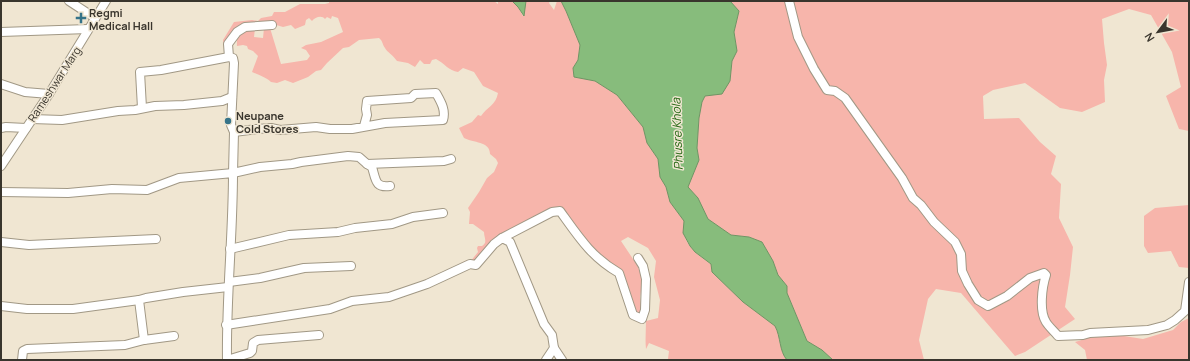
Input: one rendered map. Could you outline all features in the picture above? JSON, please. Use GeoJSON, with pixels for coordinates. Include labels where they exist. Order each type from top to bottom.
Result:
{"type":"FeatureCollection","features":[{"type":"Feature","properties":{"kind":"street"},"geometry":{"type":"LineString","coordinates":[[68,1],[96,18]]}},
{"type":"Feature","properties":{"kind":"street","name":"Rameshwar Marg"},"geometry":{"type":"LineString","coordinates":[[1,166],[49,94],[106,1]]}},
{"type":"Feature","properties":{"kind":"street"},"geometry":{"type":"LineString","coordinates":[[789,1],[798,37],[823,84],[827,90],[835,91],[845,98],[902,178],[913,198],[921,205],[934,222],[955,242],[962,254],[962,271],[978,300],[988,306],[1007,296],[1030,278],[1044,273],[1046,275],[1042,305],[1045,322],[1058,336],[1148,330],[1167,325],[1185,311],[1189,282]]}},
{"type":"Feature","properties":{"kind":"street"},"geometry":{"type":"LineString","coordinates":[[228,56],[228,44],[237,32],[245,27],[272,25]]}},
{"type":"Feature","properties":{"kind":"street"},"geometry":{"type":"LineString","coordinates":[[1,32],[88,29]]}},
{"type":"Feature","properties":{"kind":"street"},"geometry":{"type":"LineString","coordinates":[[142,108],[140,72],[161,70],[228,56],[233,58],[231,124],[234,132],[233,215],[226,325],[227,360],[250,354],[253,343],[258,340],[319,335]]}},
{"type":"Feature","properties":{"kind":"street"},"geometry":{"type":"LineString","coordinates":[[1,84],[25,92],[49,94]]}},
{"type":"Feature","properties":{"kind":"street"},"geometry":{"type":"LineString","coordinates":[[234,132],[271,128],[280,130],[316,127],[330,130],[352,129],[385,123],[443,120],[445,114],[436,93],[415,94],[411,98],[367,101],[367,115],[364,126]]}},
{"type":"Feature","properties":{"kind":"street"},"geometry":{"type":"LineString","coordinates":[[32,119],[62,120],[142,108],[222,101],[232,97]]}},
{"type":"Feature","properties":{"kind":"street"},"geometry":{"type":"LineString","coordinates":[[1,128],[26,128]]}},
{"type":"Feature","properties":{"kind":"street"},"geometry":{"type":"LineString","coordinates":[[1,192],[68,194],[112,189],[147,190],[179,178],[233,173],[260,167],[348,156],[359,157],[372,167],[378,184],[382,187],[390,186]]}},
{"type":"Feature","properties":{"kind":"street"},"geometry":{"type":"LineString","coordinates":[[367,164],[444,161],[451,159]]}},
{"type":"Feature","properties":{"kind":"street"},"geometry":{"type":"LineString","coordinates":[[226,325],[330,309],[352,301],[389,297],[427,284],[470,264],[476,265],[494,244],[502,238],[552,212],[560,211],[590,251],[619,273],[633,316],[642,319],[645,310],[646,279],[643,266],[638,258]]}},
{"type":"Feature","properties":{"kind":"street"},"geometry":{"type":"LineString","coordinates":[[230,249],[289,235],[338,232],[356,228],[392,224],[413,217],[443,212]]}},
{"type":"Feature","properties":{"kind":"street"},"geometry":{"type":"LineString","coordinates":[[502,238],[510,242],[544,324],[552,335],[554,348],[562,360]]}},
{"type":"Feature","properties":{"kind":"street"},"geometry":{"type":"LineString","coordinates":[[1,242],[29,245],[156,239]]}},
{"type":"Feature","properties":{"kind":"street"},"geometry":{"type":"LineString","coordinates":[[1,306],[27,309],[73,309],[229,285],[304,268],[351,266]]}},
{"type":"Feature","properties":{"kind":"street"},"geometry":{"type":"LineString","coordinates":[[139,300],[144,340]]}},
{"type":"Feature","properties":{"kind":"street"},"geometry":{"type":"LineString","coordinates":[[22,360],[23,351],[27,349],[125,345],[144,340],[174,336]]}},
{"type":"Feature","properties":{"kind":"street"},"geometry":{"type":"LineString","coordinates":[[546,360],[554,348]]}},
{"type":"Feature","properties":{"kind":"shaded area"},"geometry":{"type":"Polygon","coordinates":[[[329,1],[494,1],[498,4],[498,1],[512,1],[518,7],[523,16],[526,1],[550,1],[549,3],[554,10],[557,1],[561,1],[580,45],[578,60],[573,68],[574,77],[595,81],[617,95],[643,127],[647,143],[658,159],[660,177],[666,187],[670,202],[684,221],[684,232],[688,243],[698,255],[711,264],[712,272],[743,302],[775,326],[784,356],[787,360],[670,360],[668,359],[669,351],[649,343],[646,349],[646,321],[658,318],[660,300],[654,277],[656,261],[648,248],[628,237],[621,241],[637,265],[643,279],[640,297],[641,308],[639,314],[633,311],[627,289],[620,273],[588,247],[567,218],[562,208],[528,221],[502,234],[475,261],[458,265],[469,260],[470,262],[478,252],[478,246],[482,246],[485,243],[484,232],[473,224],[469,224],[470,212],[468,208],[487,178],[494,172],[498,163],[490,154],[487,147],[464,138],[459,128],[472,122],[478,115],[481,116],[493,103],[498,93],[483,86],[474,72],[463,68],[458,72],[449,69],[436,59],[432,60],[430,64],[424,64],[420,60],[415,67],[408,63],[397,61],[384,47],[379,38],[359,40],[349,47],[343,48],[321,70],[293,83],[285,80],[277,83],[271,82],[252,72],[258,56],[253,51],[248,49],[247,46],[237,46],[239,35],[243,30],[255,28],[254,37],[263,38],[264,28],[270,28],[281,64],[307,60],[310,56],[306,50],[301,48],[306,45],[321,42],[343,32],[338,18],[332,16],[331,19],[327,17],[325,19],[318,17],[312,21],[309,18],[306,20],[305,25],[295,29],[291,25],[283,27],[273,24],[240,27],[227,40],[225,55],[223,40],[234,22],[252,20],[258,21],[261,18],[272,16],[274,12],[285,12],[300,4],[325,4],[329,3],[329,1]]]}},
{"type":"Feature","properties":{"kind":"shaded area"},"geometry":{"type":"Polygon","coordinates":[[[730,1],[1189,1],[1189,131],[1179,129],[1166,96],[1181,87],[1172,52],[1151,15],[1129,9],[1102,19],[1107,65],[1104,80],[1105,102],[1082,112],[1060,108],[1025,83],[993,90],[983,96],[984,119],[1019,118],[1040,142],[1056,156],[1051,174],[1061,184],[1059,218],[1073,247],[1065,307],[1075,319],[1025,352],[1015,356],[961,293],[936,289],[928,299],[919,340],[924,360],[833,360],[822,350],[807,341],[787,293],[787,286],[778,275],[773,261],[762,242],[749,237],[731,235],[708,219],[698,198],[688,187],[699,160],[697,148],[699,118],[702,102],[705,96],[730,81],[732,61],[737,51],[734,32],[739,11],[730,1]]]}},
{"type":"Feature","properties":{"kind":"shaded area"},"geometry":{"type":"Polygon","coordinates":[[[1189,205],[1189,268],[1179,267],[1171,251],[1148,253],[1144,246],[1144,216],[1155,208],[1189,205]]]}},
{"type":"Feature","properties":{"kind":"shaded area"},"geometry":{"type":"Polygon","coordinates":[[[1189,318],[1189,360],[1087,360],[1085,350],[1075,342],[1105,333],[1143,339],[1173,330],[1181,322],[1189,318]]]}},
{"type":"Feature","properties":{"kind":"water"},"geometry":{"type":"Polygon","coordinates":[[[512,1],[526,1],[524,16],[518,7],[512,1]]]}},
{"type":"Feature","properties":{"kind":"water","name":"Phusre Khola"},"geometry":{"type":"Polygon","coordinates":[[[561,1],[730,1],[739,11],[734,32],[737,51],[732,61],[730,81],[722,94],[705,96],[702,102],[699,118],[697,148],[699,160],[688,187],[698,198],[708,219],[731,235],[749,237],[762,242],[773,261],[778,275],[787,286],[787,293],[807,341],[822,350],[833,360],[787,360],[784,356],[775,326],[743,302],[712,272],[711,264],[695,252],[690,246],[683,233],[684,221],[670,202],[666,187],[660,177],[658,159],[647,143],[643,127],[617,95],[595,81],[574,77],[573,68],[578,60],[580,45],[561,1]]]}},
{"type":"Feature","properties":{"kind":"place","name":"Regmi Medical Hall"},"geometry":{"type":"Point","coordinates":[81,18]}},
{"type":"Feature","properties":{"kind":"place","name":"Neupane Cold Stores"},"geometry":{"type":"Point","coordinates":[228,121]}}]}
